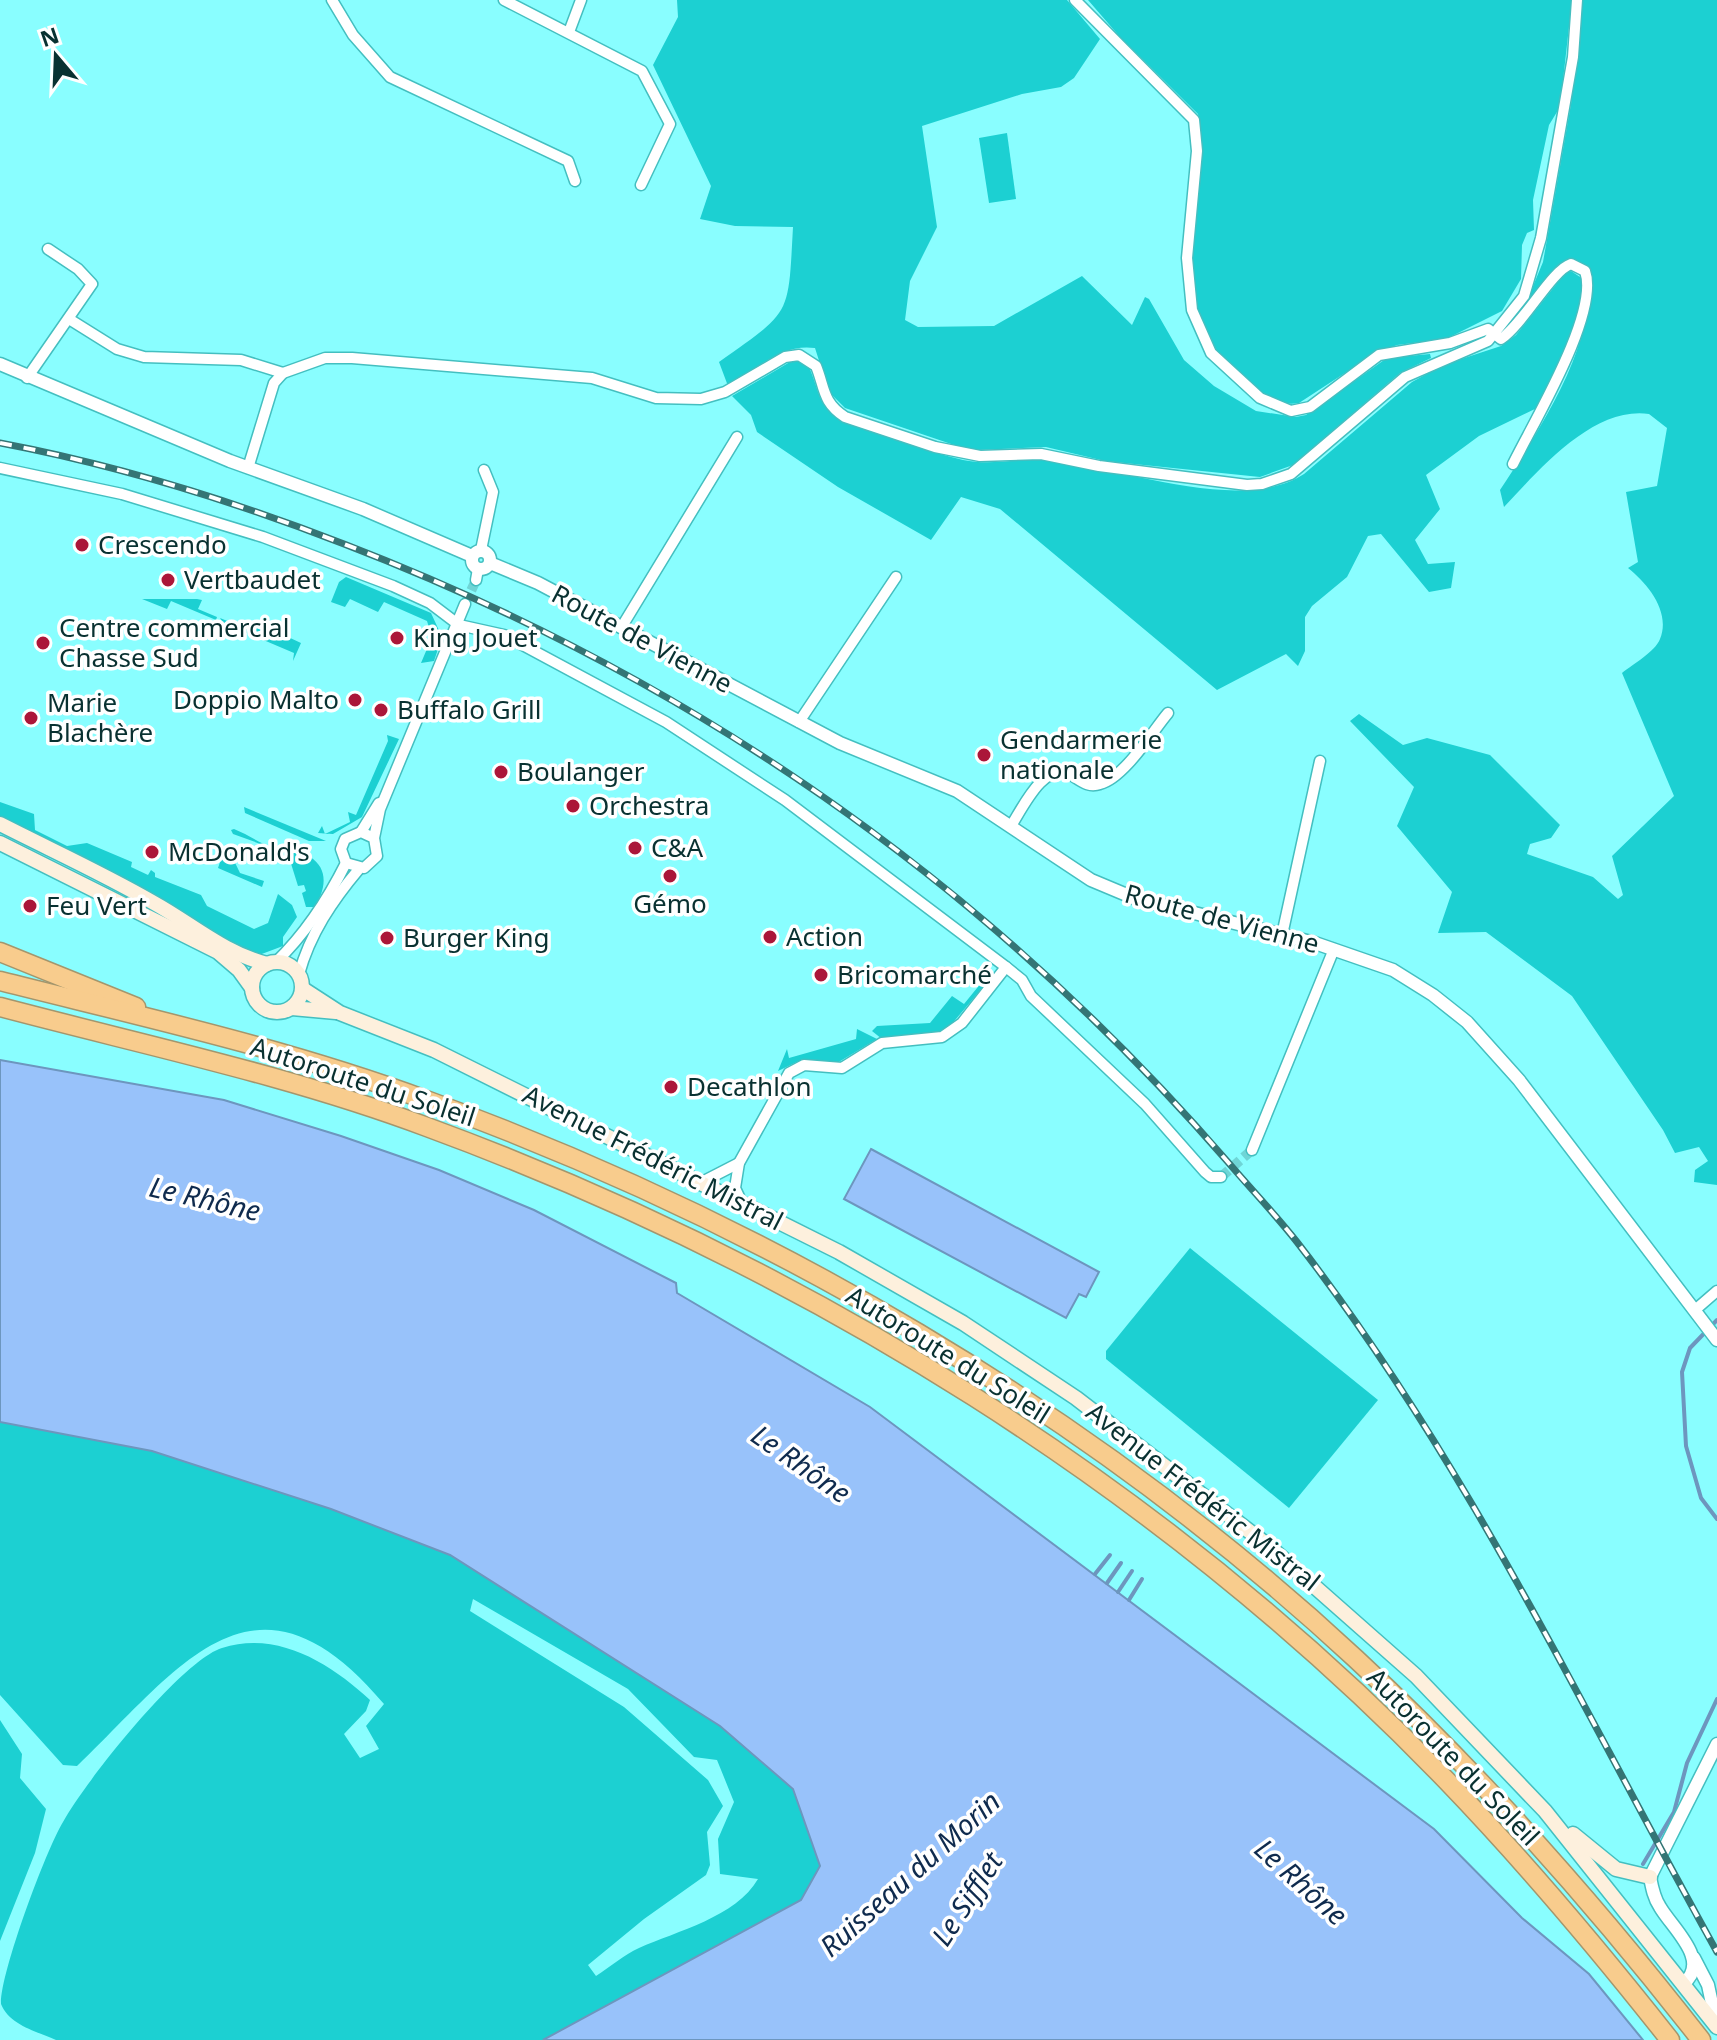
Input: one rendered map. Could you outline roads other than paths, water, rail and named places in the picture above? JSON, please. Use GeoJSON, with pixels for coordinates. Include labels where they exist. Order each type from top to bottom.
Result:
{"type":"FeatureCollection","features":[{"type":"Feature","properties":{"kind":"highway"},"geometry":{"type":"LineString","coordinates":[[0,952],[107,992],[167,1023]]}},
{"type":"Feature","properties":{"kind":"highway","name":"Autoroute du Soleil"},"geometry":{"type":"LineString","coordinates":[[0,981],[167,1023],[420,1098],[613,1175],[822,1278],[1013,1393],[1184,1515],[1259,1574],[1353,1657],[1511,1814],[1595,1909],[1701,2040]]}},
{"type":"Feature","properties":{"kind":"highway","name":"Autoroute du Soleil"},"geometry":{"type":"LineString","coordinates":[[0,1007],[305,1087],[422,1125],[523,1164],[721,1253],[814,1302],[938,1374],[1054,1450],[1172,1536],[1325,1664],[1492,1828],[1570,1916],[1670,2040]]}},
{"type":"Feature","properties":{"kind":"highway"},"geometry":{"type":"LineString","coordinates":[[0,1024],[38,1017]]}},
{"type":"Feature","properties":{"kind":"main road"},"geometry":{"type":"LineString","coordinates":[[0,824],[156,904],[212,941],[246,958],[286,963],[299,974],[303,989],[292,1008],[281,1012],[268,1011],[258,1004],[252,988],[239,970],[218,952],[0,843]]}},
{"type":"Feature","properties":{"kind":"main road"},"geometry":{"type":"LineString","coordinates":[[252,988],[254,976],[272,963]]}},
{"type":"Feature","properties":{"kind":"main road","name":"Avenue Frédéric Mistral"},"geometry":{"type":"LineString","coordinates":[[303,989],[340,1013],[434,1050],[702,1182],[903,1288],[1076,1398],[1271,1548],[1368,1630],[1465,1724],[1545,1811]]}},
{"type":"Feature","properties":{"kind":"main road","name":"Avenue Frédéric Mistral"},"geometry":{"type":"LineString","coordinates":[[292,1008],[340,1013]]}},
{"type":"Feature","properties":{"kind":"main road"},"geometry":{"type":"LineString","coordinates":[[1545,1811],[1616,1869],[1652,1871]]}},
{"type":"Feature","properties":{"kind":"main road"},"geometry":{"type":"LineString","coordinates":[[1545,1811],[1717,2027]]}},
{"type":"Feature","properties":{"kind":"street"},"geometry":{"type":"LineString","coordinates":[[332,0],[353,35],[390,77],[568,161],[575,181]]}},
{"type":"Feature","properties":{"kind":"street"},"geometry":{"type":"LineString","coordinates":[[504,0],[642,71],[670,124],[641,185]]}},
{"type":"Feature","properties":{"kind":"street"},"geometry":{"type":"LineString","coordinates":[[569,32],[581,0]]}},
{"type":"Feature","properties":{"kind":"street"},"geometry":{"type":"LineString","coordinates":[[1075,0],[1194,120],[1197,151],[1187,258],[1192,310],[1211,353],[1260,398],[1291,411],[1310,407],[1379,355],[1450,343],[1488,329],[1501,339],[1513,331],[1565,266],[1578,266],[1585,271],[1588,286],[1577,333],[1513,464]]}},
{"type":"Feature","properties":{"kind":"street"},"geometry":{"type":"LineString","coordinates":[[69,319],[117,349],[144,357],[241,360],[283,373],[325,358],[352,358],[592,378],[656,398],[701,399],[725,392],[785,357],[799,355],[816,366],[822,393],[832,408],[845,417],[935,447],[980,456],[1041,454],[1099,466],[1262,484],[1291,474],[1405,377],[1495,336],[1524,296],[1537,260],[1573,57],[1577,0]]}},
{"type":"Feature","properties":{"kind":"street"},"geometry":{"type":"LineString","coordinates":[[27,378],[92,284],[78,269],[48,249]]}},
{"type":"Feature","properties":{"kind":"street","name":"Route de Vienne"},"geometry":{"type":"LineString","coordinates":[[0,364],[27,378],[230,461],[363,509],[479,564],[538,583],[799,722],[957,791],[1091,880],[1134,898],[1334,949],[1393,970],[1433,995],[1467,1022],[1519,1080],[1715,1337]]}},
{"type":"Feature","properties":{"kind":"street"},"geometry":{"type":"LineString","coordinates":[[248,468],[268,398],[283,373]]}},
{"type":"Feature","properties":{"kind":"street"},"geometry":{"type":"LineString","coordinates":[[621,628],[737,437]]}},
{"type":"Feature","properties":{"kind":"street"},"geometry":{"type":"LineString","coordinates":[[0,468],[122,494],[263,537],[393,586],[430,603],[459,625],[504,635],[666,722],[808,817],[1022,980],[1031,996],[1145,1104],[1205,1172],[1211,1177],[1221,1177]]}},
{"type":"Feature","properties":{"kind":"street"},"geometry":{"type":"LineString","coordinates":[[479,564],[493,492],[484,470]]}},
{"type":"Feature","properties":{"kind":"street"},"geometry":{"type":"LineString","coordinates":[[799,722],[896,577]]}},
{"type":"Feature","properties":{"kind":"street"},"geometry":{"type":"LineString","coordinates":[[361,832],[387,790],[459,625],[465,604]]}},
{"type":"Feature","properties":{"kind":"street"},"geometry":{"type":"LineString","coordinates":[[1011,826],[1041,780],[1054,773],[1067,772],[1084,784],[1099,785],[1117,775],[1168,713]]}},
{"type":"Feature","properties":{"kind":"street"},"geometry":{"type":"LineString","coordinates":[[1282,935],[1320,761]]}},
{"type":"Feature","properties":{"kind":"street"},"geometry":{"type":"LineString","coordinates":[[374,838],[387,790]]}},
{"type":"Feature","properties":{"kind":"street"},"geometry":{"type":"LineString","coordinates":[[272,963],[313,925],[359,869],[375,860],[378,846],[374,838],[361,832],[350,835],[342,844],[346,863],[313,925],[299,974]]}},
{"type":"Feature","properties":{"kind":"street"},"geometry":{"type":"LineString","coordinates":[[346,863],[359,869]]}},
{"type":"Feature","properties":{"kind":"street"},"geometry":{"type":"LineString","coordinates":[[1252,1150],[1334,949]]}},
{"type":"Feature","properties":{"kind":"street"},"geometry":{"type":"LineString","coordinates":[[742,1203],[735,1188],[739,1163],[795,1068],[842,1068],[882,1043],[942,1037],[962,1023],[1006,967]]}},
{"type":"Feature","properties":{"kind":"street"},"geometry":{"type":"LineString","coordinates":[[702,1182],[739,1163]]}},
{"type":"Feature","properties":{"kind":"street"},"geometry":{"type":"LineString","coordinates":[[1695,1310],[1717,1291]]}},
{"type":"Feature","properties":{"kind":"street"},"geometry":{"type":"LineString","coordinates":[[1717,1744],[1652,1871],[1658,1904],[1708,1985],[1717,2027]]}},
{"type":"Feature","properties":{"kind":"street"},"geometry":{"type":"LineString","coordinates":[[1683,1984],[1694,1965],[1690,1952]]}},
{"type":"Feature","properties":{"kind":"water"},"geometry":{"type":"Polygon","coordinates":[[[0,1060],[224,1100],[341,1136],[439,1170],[534,1210],[676,1283],[677,1293],[870,1407],[1434,1829],[1522,1918],[1589,1974],[1643,2040],[543,2040],[801,1900],[820,1866],[793,1789],[720,1726],[450,1555],[331,1509],[152,1451],[0,1422],[0,1060]]]}},
{"type":"Feature","properties":{"kind":"water"},"geometry":{"type":"Polygon","coordinates":[[[871,1149],[1099,1272],[1086,1297],[1079,1294],[1066,1318],[844,1199],[871,1149]]]}},
{"type":"Feature","properties":{"kind":"waterway"},"geometry":{"type":"LineString","coordinates":[[1717,1320],[1690,1348],[1682,1372],[1686,1446],[1701,1498],[1717,1519]]}},
{"type":"Feature","properties":{"kind":"waterway"},"geometry":{"type":"LineString","coordinates":[[1095,1574],[1110,1555]]}},
{"type":"Feature","properties":{"kind":"waterway"},"geometry":{"type":"LineString","coordinates":[[1107,1583],[1121,1563]]}},
{"type":"Feature","properties":{"kind":"waterway"},"geometry":{"type":"LineString","coordinates":[[1118,1592],[1132,1571]]}},
{"type":"Feature","properties":{"kind":"waterway"},"geometry":{"type":"LineString","coordinates":[[1129,1600],[1142,1579]]}},
{"type":"Feature","properties":{"kind":"waterway"},"geometry":{"type":"LineString","coordinates":[[1643,1864],[1674,1812],[1687,1763],[1717,1699]]}},
{"type":"Feature","properties":{"kind":"tunnel"},"geometry":{"type":"LineString","coordinates":[[465,604],[476,580]]}},
{"type":"Feature","properties":{"kind":"tunnel"},"geometry":{"type":"LineString","coordinates":[[1221,1177],[1252,1150]]}},
{"type":"Feature","properties":{"kind":"railway"},"geometry":{"type":"LineString","coordinates":[[0,443],[131,473],[302,528],[471,597],[594,657],[711,724],[824,797],[932,877],[1035,965],[1133,1059],[1227,1161],[1297,1242],[1358,1325],[1469,1499],[1717,1952]]}},
{"type":"Feature","properties":{"kind":"place","name":"Crescendo"},"geometry":{"type":"Point","coordinates":[82,545]}},
{"type":"Feature","properties":{"kind":"place","name":"Vertbaudet"},"geometry":{"type":"Point","coordinates":[168,580]}},
{"type":"Feature","properties":{"kind":"place","name":"King Jouet"},"geometry":{"type":"Point","coordinates":[397,638]}},
{"type":"Feature","properties":{"kind":"place","name":"Centre commercial Chasse Sud"},"geometry":{"type":"Point","coordinates":[43,643]}},
{"type":"Feature","properties":{"kind":"place","name":"Doppio Malto"},"geometry":{"type":"Point","coordinates":[355,700]}},
{"type":"Feature","properties":{"kind":"place","name":"Buffalo Grill"},"geometry":{"type":"Point","coordinates":[381,710]}},
{"type":"Feature","properties":{"kind":"place","name":"Marie Blachère"},"geometry":{"type":"Point","coordinates":[31,718]}},
{"type":"Feature","properties":{"kind":"place","name":"Gendarmerie nationale"},"geometry":{"type":"Point","coordinates":[984,755]}},
{"type":"Feature","properties":{"kind":"place","name":"Boulanger"},"geometry":{"type":"Point","coordinates":[501,772]}},
{"type":"Feature","properties":{"kind":"place","name":"Orchestra"},"geometry":{"type":"Point","coordinates":[573,806]}},
{"type":"Feature","properties":{"kind":"place","name":"C&A"},"geometry":{"type":"Point","coordinates":[635,848]}},
{"type":"Feature","properties":{"kind":"place","name":"McDonald's"},"geometry":{"type":"Point","coordinates":[152,852]}},
{"type":"Feature","properties":{"kind":"place","name":"Gémo"},"geometry":{"type":"Point","coordinates":[670,876]}},
{"type":"Feature","properties":{"kind":"place","name":"Feu Vert"},"geometry":{"type":"Point","coordinates":[30,906]}},
{"type":"Feature","properties":{"kind":"place","name":"Action"},"geometry":{"type":"Point","coordinates":[770,937]}},
{"type":"Feature","properties":{"kind":"place","name":"Burger King"},"geometry":{"type":"Point","coordinates":[387,938]}},
{"type":"Feature","properties":{"kind":"place","name":"Bricomarché"},"geometry":{"type":"Point","coordinates":[821,975]}},
{"type":"Feature","properties":{"kind":"place","name":"Decathlon"},"geometry":{"type":"Point","coordinates":[671,1087]}},
{"type":"Feature","properties":{"kind":"water label","name":"Le Rhône"},"geometry":{"type":"Point","coordinates":[205,1199]}},
{"type":"Feature","properties":{"kind":"water label","name":"Le Rhône"},"geometry":{"type":"Point","coordinates":[801,1464]}},
{"type":"Feature","properties":{"kind":"water label","name":"Ruisseau du Morin"},"geometry":{"type":"Point","coordinates":[910,1874]}},
{"type":"Feature","properties":{"kind":"water label","name":"Le Rhône"},"geometry":{"type":"Point","coordinates":[1301,1882]}},
{"type":"Feature","properties":{"kind":"water label","name":"Le Sifflet"},"geometry":{"type":"Point","coordinates":[967,1899]}}]}
